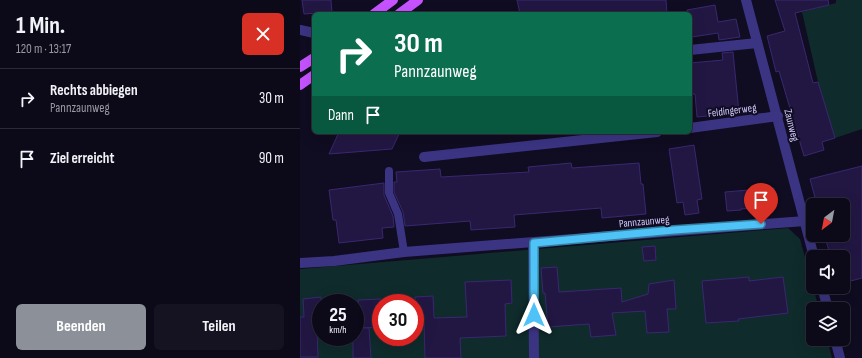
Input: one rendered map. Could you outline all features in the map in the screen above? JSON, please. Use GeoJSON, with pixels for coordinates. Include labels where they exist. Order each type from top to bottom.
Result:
{"type":"FeatureCollection","features":[{"type":"Feature","properties":{"kind":"main road"},"geometry":{"type":"LineString","coordinates":[[377,12],[393,0]]}},
{"type":"Feature","properties":{"kind":"main road"},"geometry":{"type":"LineString","coordinates":[[402,12],[418,0]]}},
{"type":"Feature","properties":{"kind":"main road"},"geometry":{"type":"LineString","coordinates":[[300,67],[312,59]]}},
{"type":"Feature","properties":{"kind":"main road"},"geometry":{"type":"LineString","coordinates":[[300,85],[312,76]]}},
{"type":"Feature","properties":{"kind":"street","name":"Zaunweg"},"geometry":{"type":"LineString","coordinates":[[746,0],[778,116],[812,250]]}},
{"type":"Feature","properties":{"kind":"street"},"geometry":{"type":"LineString","coordinates":[[300,30],[312,33]]}},
{"type":"Feature","properties":{"kind":"street"},"geometry":{"type":"LineString","coordinates":[[692,50],[757,43]]}},
{"type":"Feature","properties":{"kind":"street","name":"Feldingerweg"},"geometry":{"type":"LineString","coordinates":[[692,128],[778,116]]}},
{"type":"Feature","properties":{"kind":"street"},"geometry":{"type":"LineString","coordinates":[[424,157],[638,134]]}},
{"type":"Feature","properties":{"kind":"street","name":"Pannzaunweg"},"geometry":{"type":"LineString","coordinates":[[300,263],[334,261],[404,252],[805,221]]}},
{"type":"Feature","properties":{"kind":"street"},"geometry":{"type":"LineString","coordinates":[[534,243],[534,358]]}},
{"type":"Feature","properties":{"kind":"street"},"geometry":{"type":"LineString","coordinates":[[837,346],[840,358]]}},
{"type":"Feature","properties":{"kind":"lane"},"geometry":{"type":"LineString","coordinates":[[389,171],[389,193],[398,214],[404,252]]}},
{"type":"Feature","properties":{"kind":"green space"},"geometry":{"type":"Polygon","coordinates":[[[836,0],[862,0],[862,129],[835,138],[818,82],[802,12],[836,3],[836,0]]]}},
{"type":"Feature","properties":{"kind":"green space"},"geometry":{"type":"Polygon","coordinates":[[[788,228],[800,239],[806,261],[806,294],[815,294],[817,302],[806,302],[806,346],[829,346],[832,358],[300,358],[300,269],[788,228]]]}},
{"type":"Feature","properties":{"kind":"building"},"geometry":{"type":"Polygon","coordinates":[[[302,0],[331,0],[332,12],[312,12],[312,13],[304,14],[302,0]]]}},
{"type":"Feature","properties":{"kind":"building"},"geometry":{"type":"Polygon","coordinates":[[[517,0],[666,0],[667,12],[520,12],[517,0]]]}},
{"type":"Feature","properties":{"kind":"building"},"geometry":{"type":"Polygon","coordinates":[[[775,0],[828,0],[829,5],[795,13],[813,83],[818,82],[835,138],[822,142],[824,150],[804,156],[779,71],[776,72],[767,36],[785,31],[775,0]]]}},
{"type":"Feature","properties":{"kind":"building"},"geometry":{"type":"Polygon","coordinates":[[[715,5],[718,22],[736,19],[740,37],[719,40],[718,33],[692,37],[692,12],[688,12],[687,10],[715,5]]]}},
{"type":"Feature","properties":{"kind":"building"},"geometry":{"type":"Polygon","coordinates":[[[733,52],[739,113],[697,117],[695,94],[692,94],[692,63],[723,60],[722,53],[733,52]]]}},
{"type":"Feature","properties":{"kind":"building"},"geometry":{"type":"Polygon","coordinates":[[[338,134],[399,134],[392,149],[329,154],[338,134]]]}},
{"type":"Feature","properties":{"kind":"building"},"geometry":{"type":"Polygon","coordinates":[[[694,145],[702,199],[697,200],[699,213],[685,215],[683,202],[677,203],[669,149],[694,145]]]}},
{"type":"Feature","properties":{"kind":"building"},"geometry":{"type":"Polygon","coordinates":[[[571,163],[572,168],[639,163],[646,214],[602,218],[601,208],[514,215],[515,227],[471,230],[470,221],[405,226],[403,212],[394,192],[394,182],[397,182],[396,172],[440,169],[441,177],[529,172],[528,167],[571,163]]]}},
{"type":"Feature","properties":{"kind":"building"},"geometry":{"type":"Polygon","coordinates":[[[862,166],[862,278],[850,281],[850,250],[829,250],[826,242],[850,242],[850,198],[815,198],[810,179],[862,166]]]}},
{"type":"Feature","properties":{"kind":"building"},"geometry":{"type":"Polygon","coordinates":[[[384,183],[384,195],[393,216],[394,227],[382,228],[383,238],[339,243],[336,220],[333,220],[329,190],[384,183]]]}},
{"type":"Feature","properties":{"kind":"building"},"geometry":{"type":"Polygon","coordinates":[[[774,188],[775,206],[727,211],[725,192],[749,190],[750,193],[774,188]]]}},
{"type":"Feature","properties":{"kind":"building"},"geometry":{"type":"Polygon","coordinates":[[[655,246],[656,260],[644,261],[642,247],[655,246]]]}},
{"type":"Feature","properties":{"kind":"building"},"geometry":{"type":"Polygon","coordinates":[[[557,267],[559,292],[621,288],[622,302],[648,294],[649,284],[674,280],[676,309],[667,309],[669,332],[647,333],[645,311],[612,313],[616,335],[591,337],[589,324],[548,327],[541,268],[557,267]]]}},
{"type":"Feature","properties":{"kind":"building"},"geometry":{"type":"Polygon","coordinates":[[[749,277],[749,281],[783,277],[788,313],[738,319],[739,321],[706,323],[702,281],[749,277]]]}},
{"type":"Feature","properties":{"kind":"building"},"geometry":{"type":"Polygon","coordinates":[[[511,280],[512,303],[505,304],[506,336],[460,338],[461,358],[425,358],[424,296],[433,296],[434,318],[467,317],[465,282],[511,280]]]}},
{"type":"Feature","properties":{"kind":"building"},"geometry":{"type":"Polygon","coordinates":[[[312,298],[312,346],[318,346],[318,357],[300,357],[300,317],[304,317],[303,299],[312,298]]]}},
{"type":"Feature","properties":{"kind":"building"},"geometry":{"type":"Polygon","coordinates":[[[372,299],[372,327],[364,328],[364,300],[372,299]]]}},
{"type":"Feature","properties":{"kind":"building"},"geometry":{"type":"Polygon","coordinates":[[[364,328],[369,328],[371,358],[353,358],[353,346],[364,346],[364,328]]]}},
{"type":"Feature","properties":{"kind":"route"},"geometry":{"type":"LineString","coordinates":[[534,315],[534,243],[674,230],[761,224]]}}]}
